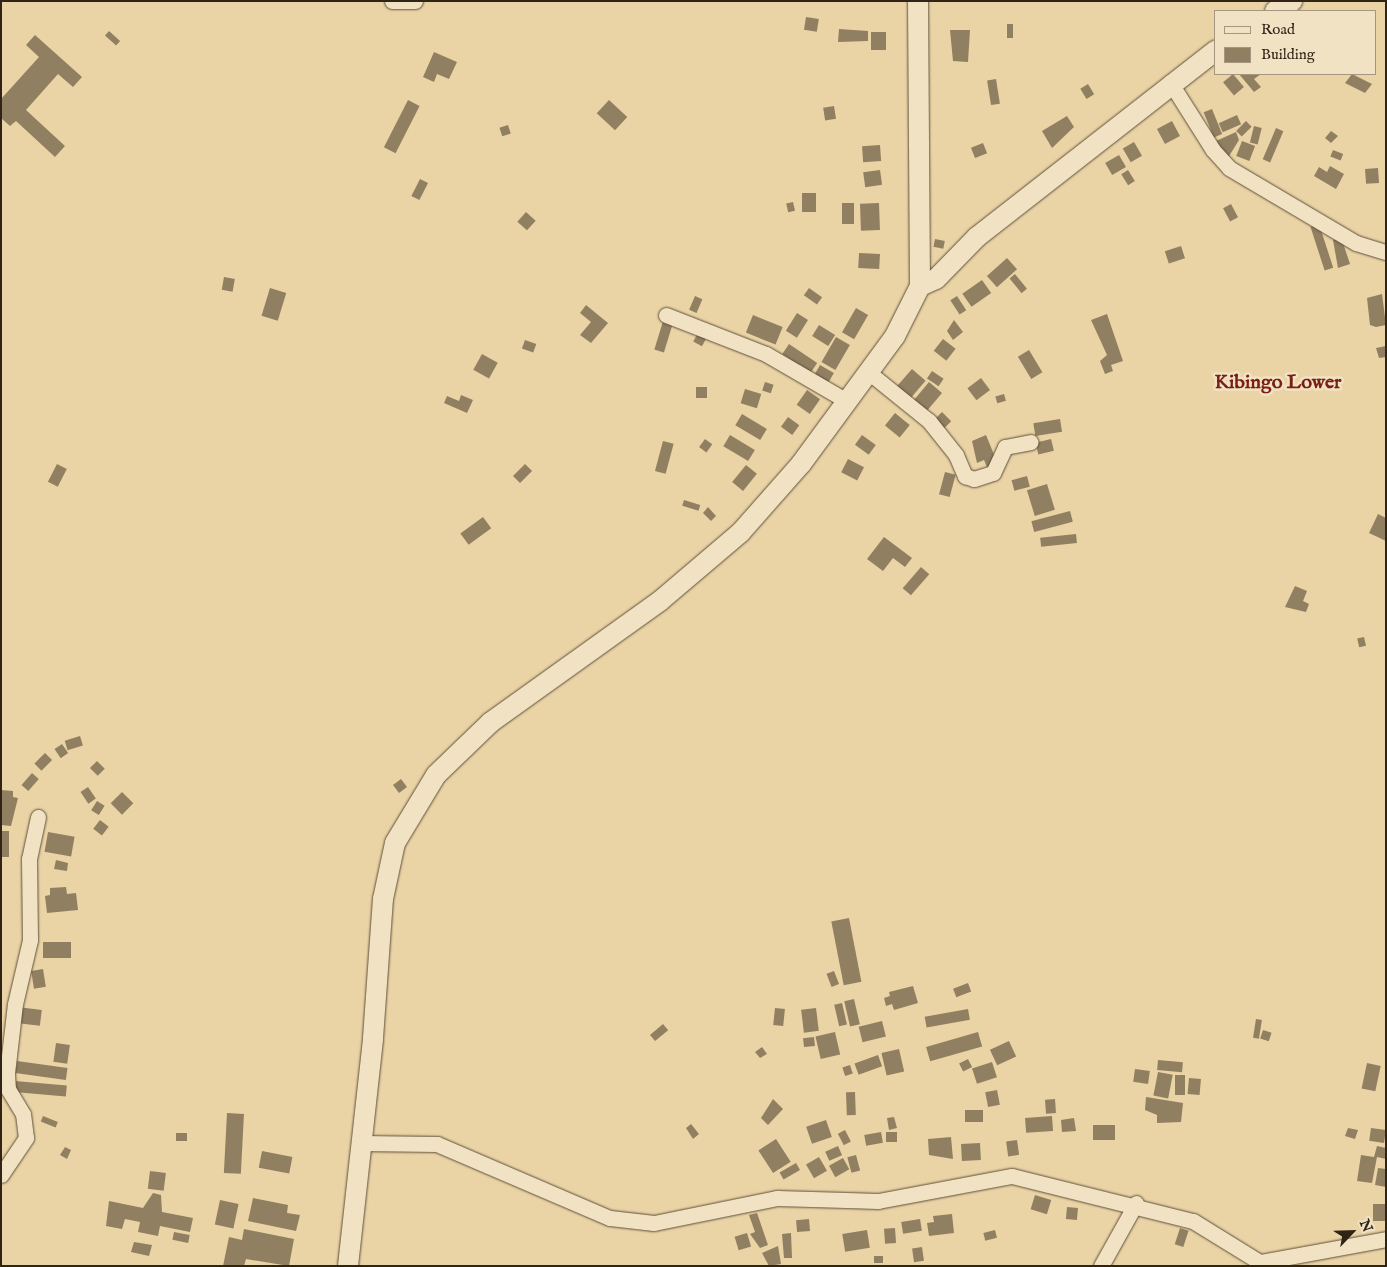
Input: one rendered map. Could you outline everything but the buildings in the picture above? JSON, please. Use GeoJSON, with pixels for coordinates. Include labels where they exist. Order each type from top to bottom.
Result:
{"type":"FeatureCollection","features":[{"type":"Feature","properties":{"kind":"street"},"geometry":{"type":"LineString","coordinates":[[392,1],[415,1]]}},
{"type":"Feature","properties":{"kind":"street"},"geometry":{"type":"LineString","coordinates":[[348,1266],[383,899],[388,866],[408,815],[436,775],[490,722],[722,550],[801,464],[894,336],[920,286],[918,1]]}},
{"type":"Feature","properties":{"kind":"street"},"geometry":{"type":"LineString","coordinates":[[1277,10],[1292,1]]}},
{"type":"Feature","properties":{"kind":"street"},"geometry":{"type":"LineString","coordinates":[[920,286],[936,279],[977,237],[1170,82],[1214,51]]}},
{"type":"Feature","properties":{"kind":"street"},"geometry":{"type":"LineString","coordinates":[[1170,82],[1229,168],[1356,243],[1386,252]]}},
{"type":"Feature","properties":{"kind":"street"},"geometry":{"type":"LineString","coordinates":[[666,315],[766,354],[847,402]]}},
{"type":"Feature","properties":{"kind":"street"},"geometry":{"type":"LineString","coordinates":[[868,372],[929,421],[956,455],[965,476],[974,479],[993,473],[1006,447],[1031,442]]}},
{"type":"Feature","properties":{"kind":"street"},"geometry":{"type":"LineString","coordinates":[[1,1175],[26,1138],[23,1114],[8,1089],[7,1072],[15,1004],[30,940],[29,859],[38,818]]}},
{"type":"Feature","properties":{"kind":"street"},"geometry":{"type":"LineString","coordinates":[[360,1143],[437,1144],[625,1221],[674,1220],[777,1198],[878,1200],[1012,1176],[1026,1182],[1136,1203],[1193,1221],[1264,1264],[1386,1239]]}},
{"type":"Feature","properties":{"kind":"street"},"geometry":{"type":"LineString","coordinates":[[1101,1266],[1136,1203]]}},
{"type":"Feature","properties":{"kind":"district","name":"Kibingo Lower"},"geometry":{"type":"Point","coordinates":[1278,382]}}]}
